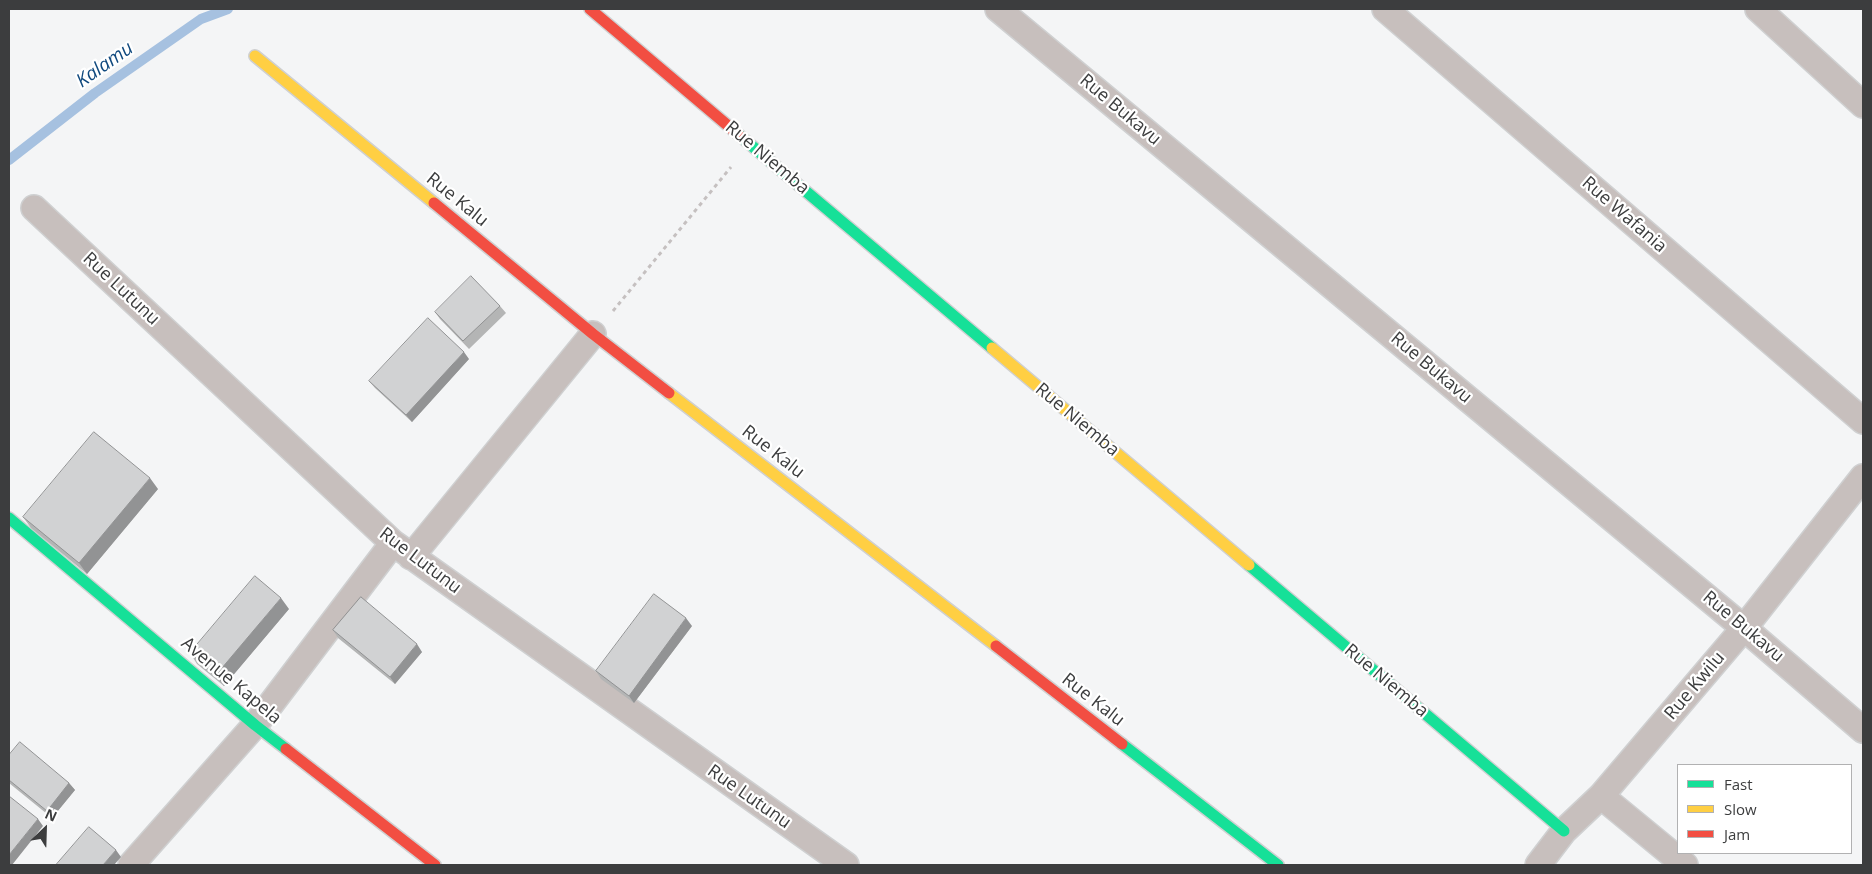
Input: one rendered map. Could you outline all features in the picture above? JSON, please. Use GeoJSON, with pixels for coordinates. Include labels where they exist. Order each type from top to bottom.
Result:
{"type":"FeatureCollection","features":[{"type":"Feature","properties":{"kind":"street","name":"Rue Niemba"},"geometry":{"type":"LineString","coordinates":[[590,9],[1564,831]]}},
{"type":"Feature","properties":{"kind":"street","name":"Rue Bukavu"},"geometry":{"type":"LineString","coordinates":[[998,9],[1744,628],[1863,730]]}},
{"type":"Feature","properties":{"kind":"street","name":"Rue Wafania"},"geometry":{"type":"LineString","coordinates":[[1385,9],[1863,421]]}},
{"type":"Feature","properties":{"kind":"street"},"geometry":{"type":"LineString","coordinates":[[1758,9],[1863,105]]}},
{"type":"Feature","properties":{"kind":"street","name":"Rue Kalu"},"geometry":{"type":"LineString","coordinates":[[255,56],[593,334],[1278,865]]}},
{"type":"Feature","properties":{"kind":"street","name":"Rue Lutunu"},"geometry":{"type":"LineString","coordinates":[[34,208],[402,550],[846,865]]}},
{"type":"Feature","properties":{"kind":"street"},"geometry":{"type":"LineString","coordinates":[[131,865],[255,725],[402,550],[593,334]]}},
{"type":"Feature","properties":{"kind":"street","name":"Rue Kwilu"},"geometry":{"type":"LineString","coordinates":[[1538,865],[1564,831],[1601,796],[1744,628],[1863,477]]}},
{"type":"Feature","properties":{"kind":"street","name":"Avenue Kapela"},"geometry":{"type":"LineString","coordinates":[[9,518],[255,725],[435,865]]}},
{"type":"Feature","properties":{"kind":"street"},"geometry":{"type":"LineString","coordinates":[[1601,796],[1685,865]]}},
{"type":"Feature","properties":{"kind":"path"},"geometry":{"type":"LineString","coordinates":[[593,334],[750,144]]}},
{"type":"Feature","properties":{"kind":"building"},"geometry":{"type":"Polygon","coordinates":[[[471,276],[500,306],[463,341],[435,312],[471,276]]]}},
{"type":"Feature","properties":{"kind":"building"},"geometry":{"type":"Polygon","coordinates":[[[428,318],[464,352],[406,415],[369,381],[428,318]]]}},
{"type":"Feature","properties":{"kind":"building"},"geometry":{"type":"Polygon","coordinates":[[[94,432],[150,478],[79,563],[23,517],[94,432]]]}},
{"type":"Feature","properties":{"kind":"building"},"geometry":{"type":"Polygon","coordinates":[[[255,576],[281,598],[216,675],[190,653],[255,576]]]}},
{"type":"Feature","properties":{"kind":"building"},"geometry":{"type":"Polygon","coordinates":[[[654,594],[686,618],[629,696],[596,671],[654,594]]]}},
{"type":"Feature","properties":{"kind":"building"},"geometry":{"type":"Polygon","coordinates":[[[361,597],[417,644],[390,677],[333,630],[361,597]]]}},
{"type":"Feature","properties":{"kind":"building"},"geometry":{"type":"Polygon","coordinates":[[[20,742],[69,783],[47,811],[9,780],[9,755],[20,742]]]}},
{"type":"Feature","properties":{"kind":"building"},"geometry":{"type":"Polygon","coordinates":[[[9,796],[38,819],[9,855],[9,796]]]}},
{"type":"Feature","properties":{"kind":"building"},"geometry":{"type":"Polygon","coordinates":[[[89,827],[116,850],[103,865],[56,865],[89,827]]]}},
{"type":"Feature","properties":{"kind":"waterway","name":"Kalamu"},"geometry":{"type":"LineString","coordinates":[[9,160],[95,93],[201,19],[228,9]]}},
{"type":"Feature","properties":{"kind":"traffic: fast"},"geometry":{"type":"LineString","coordinates":[[739,135],[992,348]]}},
{"type":"Feature","properties":{"kind":"traffic: fast"},"geometry":{"type":"LineString","coordinates":[[9,518],[286,749]]}},
{"type":"Feature","properties":{"kind":"traffic: fast"},"geometry":{"type":"LineString","coordinates":[[1249,565],[1564,831]]}},
{"type":"Feature","properties":{"kind":"traffic: fast"},"geometry":{"type":"LineString","coordinates":[[1122,744],[1278,865]]}},
{"type":"Feature","properties":{"kind":"traffic: slow"},"geometry":{"type":"LineString","coordinates":[[255,56],[434,203]]}},
{"type":"Feature","properties":{"kind":"traffic: slow"},"geometry":{"type":"LineString","coordinates":[[992,348],[1249,565]]}},
{"type":"Feature","properties":{"kind":"traffic: slow"},"geometry":{"type":"LineString","coordinates":[[669,393],[996,646]]}},
{"type":"Feature","properties":{"kind":"traffic: jam"},"geometry":{"type":"LineString","coordinates":[[590,9],[739,135]]}},
{"type":"Feature","properties":{"kind":"traffic: jam"},"geometry":{"type":"LineString","coordinates":[[434,203],[593,334],[669,393]]}},
{"type":"Feature","properties":{"kind":"traffic: jam"},"geometry":{"type":"LineString","coordinates":[[996,646],[1122,744]]}},
{"type":"Feature","properties":{"kind":"traffic: jam"},"geometry":{"type":"LineString","coordinates":[[286,749],[435,865]]}}]}
